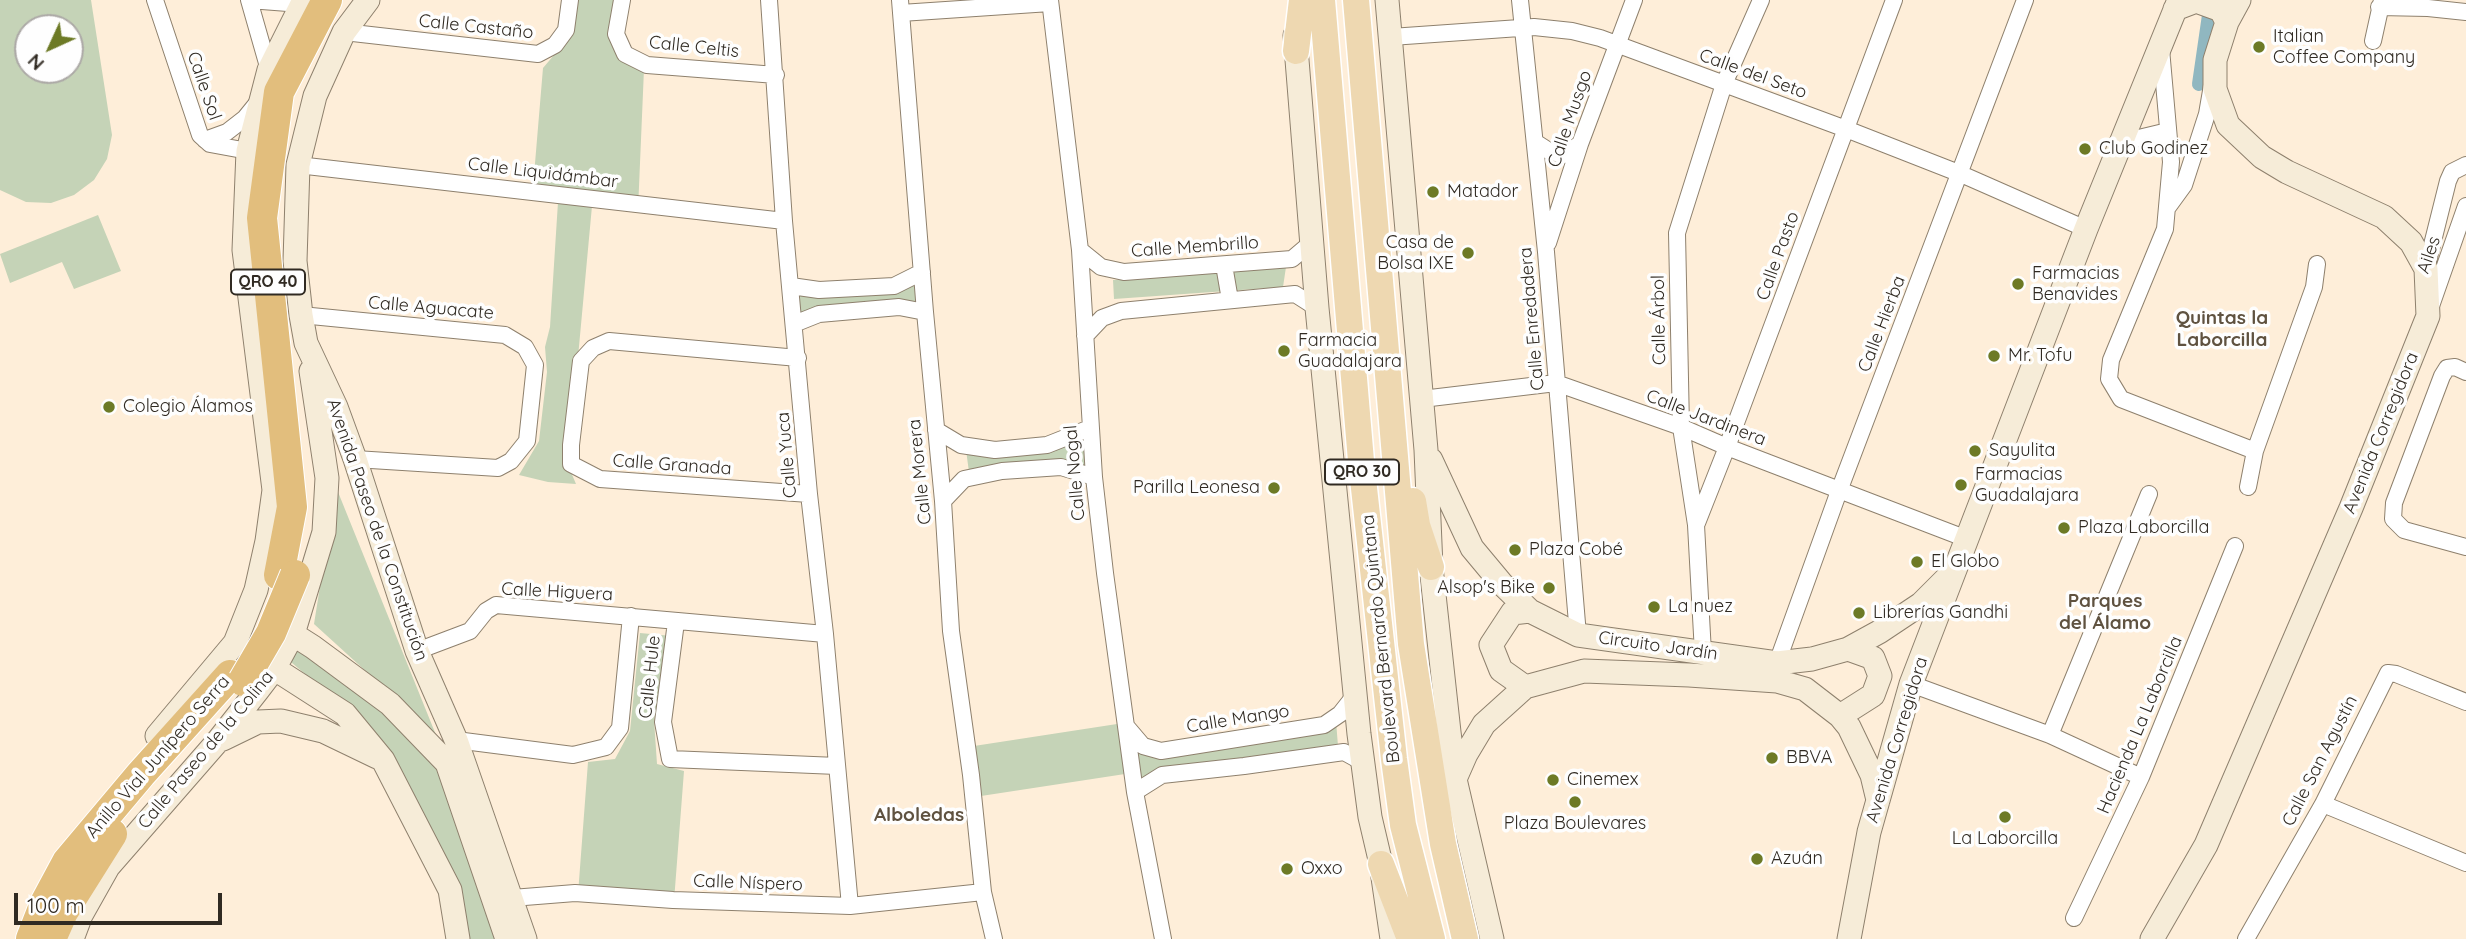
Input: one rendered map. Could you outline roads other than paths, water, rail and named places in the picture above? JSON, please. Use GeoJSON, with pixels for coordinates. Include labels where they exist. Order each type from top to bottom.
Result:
{"type":"FeatureCollection","features":[{"type":"Feature","properties":{"kind":"highway","name":"Anillo Vial Junípero Serra"},"geometry":{"type":"LineString","coordinates":[[51,939],[63,912],[107,840],[246,667],[257,627],[305,539],[305,481],[278,235],[292,116],[337,10],[344,0]]}},
{"type":"Feature","properties":{"kind":"highway","name":"Anillo Vial Junípero Serra"},"geometry":{"type":"LineString","coordinates":[[287,575],[292,507],[262,218],[279,92],[311,1]]}},
{"type":"Feature","properties":{"kind":"highway","name":"Anillo Vial Junípero Serra"},"geometry":{"type":"LineString","coordinates":[[31,939],[45,903],[67,862],[141,774],[246,667]]}},
{"type":"Feature","properties":{"kind":"main road"},"geometry":{"type":"LineString","coordinates":[[1296,51],[1303,0]]}},
{"type":"Feature","properties":{"kind":"main road","name":"Boulevard Bernardo Quintana"},"geometry":{"type":"LineString","coordinates":[[1322,0],[1361,461],[1394,759],[1403,825],[1432,939]]}},
{"type":"Feature","properties":{"kind":"main road","name":"Boulevard Bernardo Quintana"},"geometry":{"type":"LineString","coordinates":[[1356,0],[1411,644],[1443,844],[1465,939]]}},
{"type":"Feature","properties":{"kind":"main road"},"geometry":{"type":"LineString","coordinates":[[1392,414],[1401,425],[1417,525],[1431,567]]}},
{"type":"Feature","properties":{"kind":"main road"},"geometry":{"type":"LineString","coordinates":[[1381,864],[1410,939]]}},
{"type":"Feature","properties":{"kind":"street","name":"Calle Sol"},"geometry":{"type":"LineString","coordinates":[[155,0],[201,135],[210,144],[248,151]]}},
{"type":"Feature","properties":{"kind":"street"},"geometry":{"type":"LineString","coordinates":[[269,70],[249,0],[311,1]]}},
{"type":"Feature","properties":{"kind":"street","name":"Avenida Paseo de la Constitución"},"geometry":{"type":"LineString","coordinates":[[368,0],[344,32],[315,96],[298,165],[295,261],[301,315],[306,343],[336,407],[355,458],[417,651],[456,740],[525,939]]}},
{"type":"Feature","properties":{"kind":"street","name":"Calle Castaño"},"geometry":{"type":"LineString","coordinates":[[344,32],[538,54],[555,45],[566,30],[570,0]]}},
{"type":"Feature","properties":{"kind":"street","name":"Calle Celtis"},"geometry":{"type":"LineString","coordinates":[[622,0],[616,34],[625,54],[647,65],[776,75]]}},
{"type":"Feature","properties":{"kind":"street","name":"Calle Yuca"},"geometry":{"type":"LineString","coordinates":[[769,0],[809,494],[850,906]]}},
{"type":"Feature","properties":{"kind":"street","name":"Boulevard Bernardo Quintana"},"geometry":{"type":"LineString","coordinates":[[1292,0],[1317,308],[1362,762],[1392,939]]}},
{"type":"Feature","properties":{"kind":"street"},"geometry":{"type":"LineString","coordinates":[[1387,0],[1426,450],[1431,567],[1455,779],[1492,939]]}},
{"type":"Feature","properties":{"kind":"street","name":"Calle Enredadera"},"geometry":{"type":"LineString","coordinates":[[1520,0],[1546,252],[1578,635]]}},
{"type":"Feature","properties":{"kind":"street","name":"Calle Musgo"},"geometry":{"type":"LineString","coordinates":[[1546,252],[1580,144],[1634,0]]}},
{"type":"Feature","properties":{"kind":"street","name":"Calle Árbol"},"geometry":{"type":"LineString","coordinates":[[1703,653],[1696,525],[1681,427],[1678,233],[1724,84],[1761,0]]}},
{"type":"Feature","properties":{"kind":"street","name":"Calle Pasto"},"geometry":{"type":"LineString","coordinates":[[1696,525],[1894,0]]}},
{"type":"Feature","properties":{"kind":"street","name":"Calle Hierba"},"geometry":{"type":"LineString","coordinates":[[1777,663],[1839,491],[2025,0]]}},
{"type":"Feature","properties":{"kind":"street","name":"Avenida Corregidora"},"geometry":{"type":"LineString","coordinates":[[2152,939],[2206,845],[2346,521],[2428,316],[2426,269],[2411,242],[2384,217],[2287,172],[2262,157],[2228,125],[2219,106],[2215,77],[2216,60],[2227,22],[2239,0]]}},
{"type":"Feature","properties":{"kind":"street"},"geometry":{"type":"LineString","coordinates":[[17,939],[36,893],[65,848],[96,808],[246,667],[252,603],[267,541],[274,490],[244,250],[248,151],[269,70],[311,1]]}},
{"type":"Feature","properties":{"kind":"street"},"geometry":{"type":"LineString","coordinates":[[2177,5],[2196,1],[2221,10],[2227,22]]}},
{"type":"Feature","properties":{"kind":"street"},"geometry":{"type":"LineString","coordinates":[[901,7],[1050,2]]}},
{"type":"Feature","properties":{"kind":"street","name":"Calle Nogal"},"geometry":{"type":"LineString","coordinates":[[1050,2],[1080,250],[1094,477],[1125,725],[1163,939]]}},
{"type":"Feature","properties":{"kind":"street"},"geometry":{"type":"LineString","coordinates":[[2373,41],[2381,4],[2429,4],[2466,12]]}},
{"type":"Feature","properties":{"kind":"street","name":"Avenida Corregidora"},"geometry":{"type":"LineString","coordinates":[[1849,939],[1863,858],[1911,684],[2086,229],[2177,5]]}},
{"type":"Feature","properties":{"kind":"street","name":"Calle Morera"},"geometry":{"type":"LineString","coordinates":[[901,7],[943,501],[951,631],[971,775],[983,892],[994,939]]}},
{"type":"Feature","properties":{"kind":"street","name":"Calle del Seto"},"geometry":{"type":"LineString","coordinates":[[1391,37],[1534,27],[1572,31],[1600,38],[1961,174],[2086,229]]}},
{"type":"Feature","properties":{"kind":"street"},"geometry":{"type":"LineString","coordinates":[[2161,47],[2171,162],[2165,229],[2111,360],[2109,379],[2122,399],[2255,452]]}},
{"type":"Feature","properties":{"kind":"street"},"geometry":{"type":"LineString","coordinates":[[2167,209],[2184,185],[2207,114],[2210,90],[2215,77]]}},
{"type":"Feature","properties":{"kind":"street"},"geometry":{"type":"LineString","coordinates":[[205,140],[228,132],[245,118],[262,97]]}},
{"type":"Feature","properties":{"kind":"street"},"geometry":{"type":"LineString","coordinates":[[2122,142],[2168,131]]}},
{"type":"Feature","properties":{"kind":"street"},"geometry":{"type":"LineString","coordinates":[[1535,142],[1549,151],[1563,155],[1580,144]]}},
{"type":"Feature","properties":{"kind":"street","name":"Calle Liquidámbar"},"geometry":{"type":"LineString","coordinates":[[298,165],[785,221]]}},
{"type":"Feature","properties":{"kind":"street"},"geometry":{"type":"LineString","coordinates":[[2426,269],[2448,181],[2452,172],[2466,165]]}},
{"type":"Feature","properties":{"kind":"street","name":"Ailes"},"geometry":{"type":"LineString","coordinates":[[2428,316],[2466,206]]}},
{"type":"Feature","properties":{"kind":"street","name":"Calle Membrillo"},"geometry":{"type":"LineString","coordinates":[[1080,250],[1101,267],[1124,272],[1292,259],[1312,242]]}},
{"type":"Feature","properties":{"kind":"street"},"geometry":{"type":"LineString","coordinates":[[2432,243],[2449,254]]}},
{"type":"Feature","properties":{"kind":"street"},"geometry":{"type":"LineString","coordinates":[[2248,487],[2255,452],[2314,287],[2317,264]]}},
{"type":"Feature","properties":{"kind":"street"},"geometry":{"type":"LineString","coordinates":[[1224,265],[1230,300]]}},
{"type":"Feature","properties":{"kind":"street"},"geometry":{"type":"LineString","coordinates":[[791,286],[819,290],[894,286],[922,272]]}},
{"type":"Feature","properties":{"kind":"street"},"geometry":{"type":"LineString","coordinates":[[1085,336],[1102,318],[1121,311],[1295,294],[1317,308]]}},
{"type":"Feature","properties":{"kind":"street"},"geometry":{"type":"LineString","coordinates":[[794,324],[819,314],[899,307],[925,313]]}},
{"type":"Feature","properties":{"kind":"street","name":"Calle Aguacate"},"geometry":{"type":"LineString","coordinates":[[301,315],[505,335],[525,347],[535,365],[527,441],[511,461],[498,468],[355,458]]}},
{"type":"Feature","properties":{"kind":"street","name":"Calle Granada"},"geometry":{"type":"LineString","coordinates":[[798,358],[609,341],[593,348],[581,360],[571,445],[572,464],[600,479],[809,494]]}},
{"type":"Feature","properties":{"kind":"street","name":"Calle Paseo de la Colina"},"geometry":{"type":"LineString","coordinates":[[72,939],[81,915],[108,867],[217,742],[246,667],[296,626],[324,532],[327,478],[306,343]]}},
{"type":"Feature","properties":{"kind":"street"},"geometry":{"type":"LineString","coordinates":[[2466,372],[2455,367],[2447,368],[2442,376],[2394,503],[2393,519],[2404,530],[2466,547]]}},
{"type":"Feature","properties":{"kind":"street","name":"Calle Jardinera"},"geometry":{"type":"LineString","coordinates":[[1422,399],[1556,383],[1681,427],[1967,539]]}},
{"type":"Feature","properties":{"kind":"street"},"geometry":{"type":"LineString","coordinates":[[936,430],[961,445],[995,450],[1047,445],[1090,428]]}},
{"type":"Feature","properties":{"kind":"street","name":"Circuito Jardín"},"geometry":{"type":"LineString","coordinates":[[1426,450],[1472,548],[1502,584],[1530,611],[1578,635],[1777,663],[1812,659],[1848,649],[1879,632],[1921,604],[1956,569]]}},
{"type":"Feature","properties":{"kind":"street"},"geometry":{"type":"LineString","coordinates":[[943,501],[964,479],[1002,471],[1061,467],[1094,477]]}},
{"type":"Feature","properties":{"kind":"street"},"geometry":{"type":"LineString","coordinates":[[2050,735],[2148,494]]}},
{"type":"Feature","properties":{"kind":"street","name":"Hacienda La Laborcilla"},"geometry":{"type":"LineString","coordinates":[[2074,918],[2141,777],[2235,546]]}},
{"type":"Feature","properties":{"kind":"street"},"geometry":{"type":"LineString","coordinates":[[252,603],[274,611],[296,626],[390,704],[447,763],[507,939]]}},
{"type":"Feature","properties":{"kind":"street","name":"Calle Higuera"},"geometry":{"type":"LineString","coordinates":[[417,651],[470,631],[486,611],[496,605],[631,616],[620,728],[606,747],[573,755],[456,740]]}},
{"type":"Feature","properties":{"kind":"street"},"geometry":{"type":"LineString","coordinates":[[1455,779],[1484,724],[1525,688],[1501,670],[1491,645],[1512,613],[1530,611]]}},
{"type":"Feature","properties":{"kind":"street"},"geometry":{"type":"LineString","coordinates":[[631,616],[676,622]]}},
{"type":"Feature","properties":{"kind":"street","name":"Calle Hule"},"geometry":{"type":"LineString","coordinates":[[825,634],[676,622],[663,722],[670,759],[837,766]]}},
{"type":"Feature","properties":{"kind":"street"},"geometry":{"type":"LineString","coordinates":[[1840,716],[1873,695],[1880,676],[1872,658],[1848,649]]}},
{"type":"Feature","properties":{"kind":"street"},"geometry":{"type":"LineString","coordinates":[[246,667],[345,714],[383,760],[450,890],[458,939]]}},
{"type":"Feature","properties":{"kind":"street","name":"Circuito Jardín"},"geometry":{"type":"LineString","coordinates":[[1525,688],[1584,671],[1777,681],[1805,689],[1840,716],[1859,745],[1872,775],[1878,800]]}},
{"type":"Feature","properties":{"kind":"street","name":"Calle San Agustín"},"geometry":{"type":"LineString","coordinates":[[2248,934],[2323,804],[2388,673],[2466,702]]}},
{"type":"Feature","properties":{"kind":"street"},"geometry":{"type":"LineString","coordinates":[[1911,684],[2050,735],[2141,777]]}},
{"type":"Feature","properties":{"kind":"street","name":"Calle Mango"},"geometry":{"type":"LineString","coordinates":[[1125,725],[1143,746],[1161,751],[1324,725],[1340,714],[1355,695]]}},
{"type":"Feature","properties":{"kind":"street"},"geometry":{"type":"LineString","coordinates":[[217,742],[258,722],[281,721],[323,732],[383,760]]}},
{"type":"Feature","properties":{"kind":"street"},"geometry":{"type":"LineString","coordinates":[[1240,738],[1244,766]]}},
{"type":"Feature","properties":{"kind":"street"},"geometry":{"type":"LineString","coordinates":[[1136,792],[1162,775],[1344,752],[1362,762]]}},
{"type":"Feature","properties":{"kind":"street"},"geometry":{"type":"LineString","coordinates":[[2323,804],[2466,863]]}},
{"type":"Feature","properties":{"kind":"street","name":"Calle Níspero"},"geometry":{"type":"LineString","coordinates":[[512,898],[575,893],[673,900],[850,906],[983,892]]}},
{"type":"Feature","properties":{"kind":"street"},"geometry":{"type":"LineString","coordinates":[[1856,910],[1856,939]]}},
{"type":"Feature","properties":{"kind":"street"},"geometry":{"type":"LineString","coordinates":[[2248,934],[2265,939]]}},
{"type":"Feature","properties":{"kind":"waterway"},"geometry":{"type":"LineString","coordinates":[[2199,84],[2209,15]]}},
{"type":"Feature","properties":{"kind":"place","name":"Italian Coffee Company"},"geometry":{"type":"Point","coordinates":[2259,47]}},
{"type":"Feature","properties":{"kind":"place","name":"Club Godinez"},"geometry":{"type":"Point","coordinates":[2085,149]}},
{"type":"Feature","properties":{"kind":"place","name":"Matador"},"geometry":{"type":"Point","coordinates":[1433,192]}},
{"type":"Feature","properties":{"kind":"place","name":"Casa de Bolsa IXE"},"geometry":{"type":"Point","coordinates":[1468,253]}},
{"type":"Feature","properties":{"kind":"place","name":"Farmacias Benavides"},"geometry":{"type":"Point","coordinates":[2018,284]}},
{"type":"Feature","properties":{"kind":"place","name":"Farmacia Guadalajara"},"geometry":{"type":"Point","coordinates":[1284,351]}},
{"type":"Feature","properties":{"kind":"place","name":"Mr. Tofu"},"geometry":{"type":"Point","coordinates":[1994,356]}},
{"type":"Feature","properties":{"kind":"place","name":"Colegio Álamos"},"geometry":{"type":"Point","coordinates":[109,407]}},
{"type":"Feature","properties":{"kind":"place","name":"Sayulita"},"geometry":{"type":"Point","coordinates":[1975,451]}},
{"type":"Feature","properties":{"kind":"place","name":"Farmacias Guadalajara"},"geometry":{"type":"Point","coordinates":[1961,485]}},
{"type":"Feature","properties":{"kind":"place","name":"Parilla Leonesa"},"geometry":{"type":"Point","coordinates":[1274,488]}},
{"type":"Feature","properties":{"kind":"place","name":"Plaza Laborcilla"},"geometry":{"type":"Point","coordinates":[2064,528]}},
{"type":"Feature","properties":{"kind":"place","name":"Plaza Cobé"},"geometry":{"type":"Point","coordinates":[1515,550]}},
{"type":"Feature","properties":{"kind":"place","name":"El Globo"},"geometry":{"type":"Point","coordinates":[1917,562]}},
{"type":"Feature","properties":{"kind":"place","name":"Alsop's Bike"},"geometry":{"type":"Point","coordinates":[1549,588]}},
{"type":"Feature","properties":{"kind":"place","name":"La nuez"},"geometry":{"type":"Point","coordinates":[1654,607]}},
{"type":"Feature","properties":{"kind":"place","name":"Librerías Gandhi"},"geometry":{"type":"Point","coordinates":[1859,613]}},
{"type":"Feature","properties":{"kind":"place","name":"BBVA"},"geometry":{"type":"Point","coordinates":[1772,758]}},
{"type":"Feature","properties":{"kind":"place","name":"Cinemex"},"geometry":{"type":"Point","coordinates":[1553,780]}},
{"type":"Feature","properties":{"kind":"place","name":"Plaza Boulevares"},"geometry":{"type":"Point","coordinates":[1575,802]}},
{"type":"Feature","properties":{"kind":"place","name":"La Laborcilla"},"geometry":{"type":"Point","coordinates":[2005,817]}},
{"type":"Feature","properties":{"kind":"place","name":"Azuán"},"geometry":{"type":"Point","coordinates":[1757,859]}},
{"type":"Feature","properties":{"kind":"place","name":"Oxxo"},"geometry":{"type":"Point","coordinates":[1287,869]}},
{"type":"Feature","properties":{"kind":"district","name":"Quintas la Laborcilla"},"geometry":{"type":"Point","coordinates":[2222,329]}},
{"type":"Feature","properties":{"kind":"district","name":"Parques del Álamo"},"geometry":{"type":"Point","coordinates":[2105,612]}},
{"type":"Feature","properties":{"kind":"district","name":"Alboledas"},"geometry":{"type":"Point","coordinates":[919,815]}}]}
